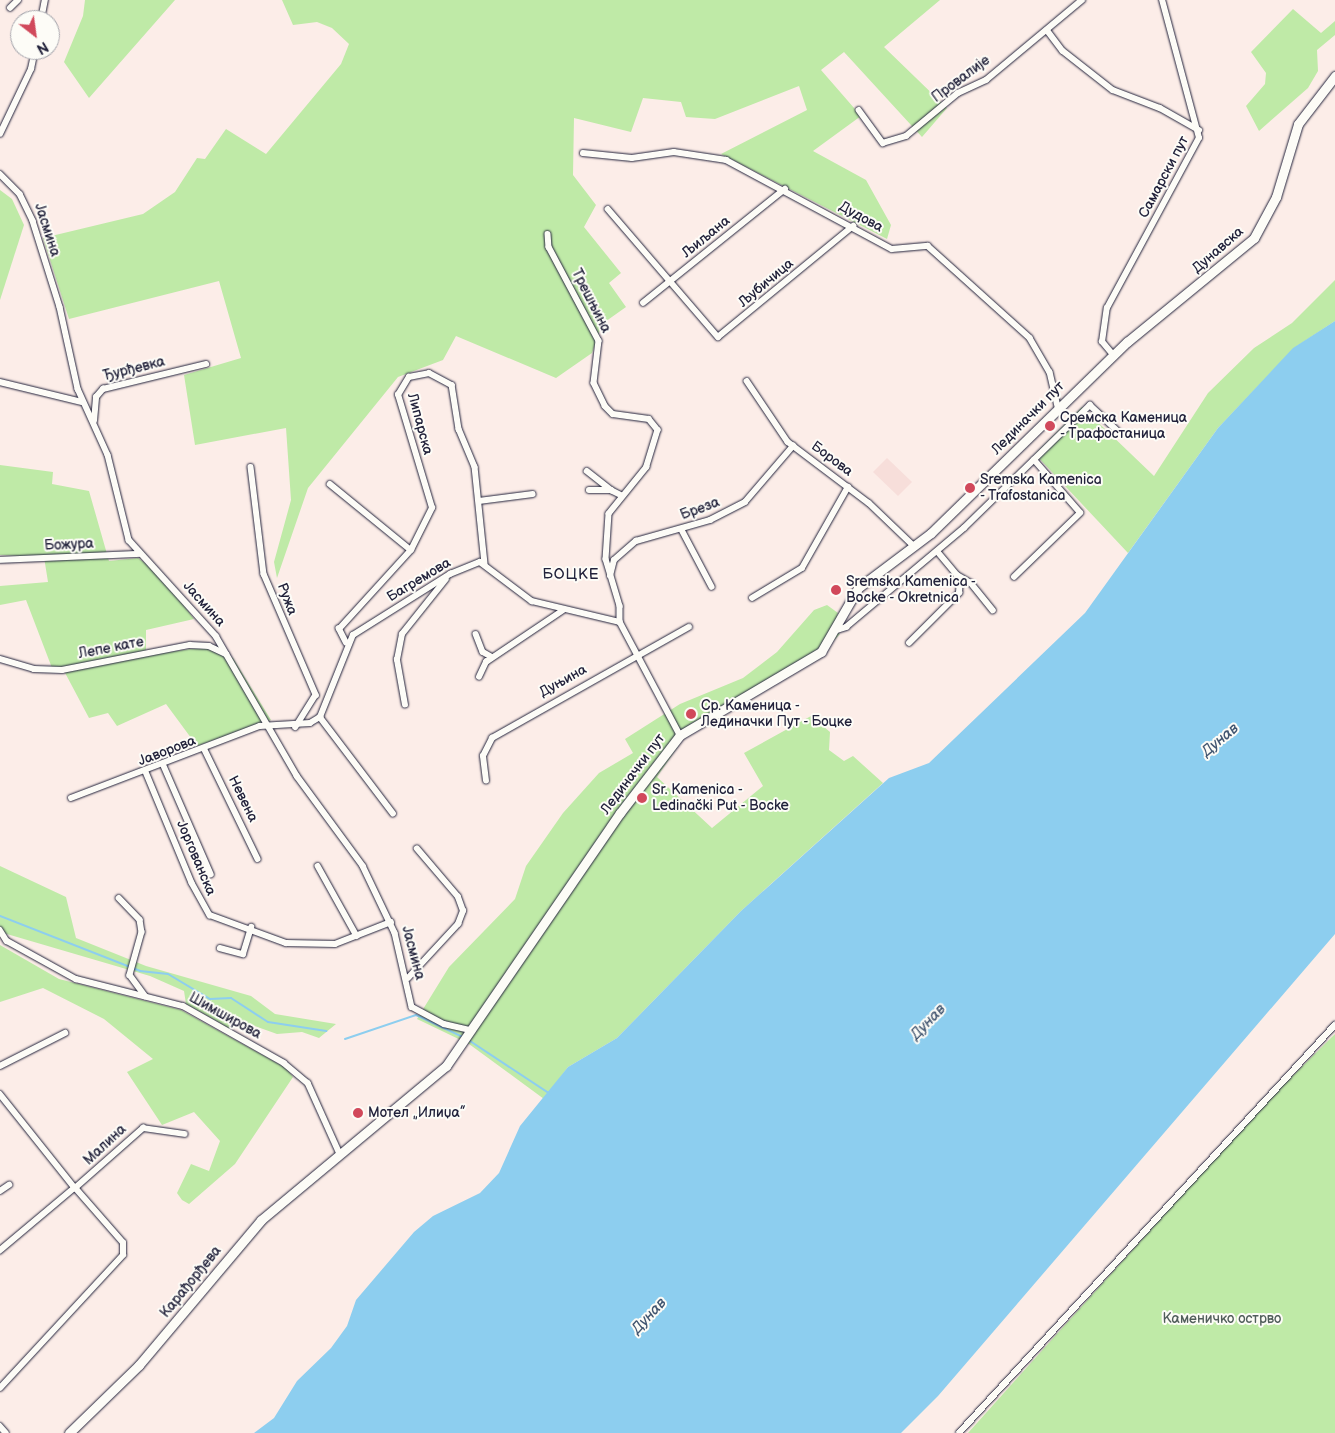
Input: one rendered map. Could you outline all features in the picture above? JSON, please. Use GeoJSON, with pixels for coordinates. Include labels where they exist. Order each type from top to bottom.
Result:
{"type":"FeatureCollection","features":[{"type":"Feature","properties":{"kind":"main road","name":"Дунавска"},"geometry":{"type":"LineString","coordinates":[[1127,342],[1254,238],[1276,197],[1298,124],[1335,76]]}},
{"type":"Feature","properties":{"kind":"main road","name":"Лединачки пут"},"geometry":{"type":"LineString","coordinates":[[340,1154],[429,1083],[461,1046],[616,819],[680,735],[816,656],[834,632],[858,588],[914,546],[1127,342]]}},
{"type":"Feature","properties":{"kind":"main road","name":"Карађорђева"},"geometry":{"type":"LineString","coordinates":[[69,1433],[139,1365],[261,1220],[340,1154]]}},
{"type":"Feature","properties":{"kind":"street"},"geometry":{"type":"LineString","coordinates":[[10,8],[18,0]]}},
{"type":"Feature","properties":{"kind":"street","name":"Провалије"},"geometry":{"type":"LineString","coordinates":[[859,110],[883,143],[906,136],[1047,30],[1082,0]]}},
{"type":"Feature","properties":{"kind":"street","name":"Самарски пут"},"geometry":{"type":"LineString","coordinates":[[1113,355],[1102,342],[1107,308],[1194,152],[1199,130],[1162,0]]}},
{"type":"Feature","properties":{"kind":"street"},"geometry":{"type":"LineString","coordinates":[[1047,30],[1062,51],[1113,90],[1160,108],[1199,130]]}},
{"type":"Feature","properties":{"kind":"street"},"geometry":{"type":"LineString","coordinates":[[0,134],[31,69],[33,60]]}},
{"type":"Feature","properties":{"kind":"street","name":"Дудова"},"geometry":{"type":"LineString","coordinates":[[583,153],[617,158],[674,152],[706,156],[736,164],[853,226],[892,249],[928,246],[1008,317],[1040,354],[1058,407]]}},
{"type":"Feature","properties":{"kind":"street","name":"Јасмина"},"geometry":{"type":"LineString","coordinates":[[0,174],[20,194],[33,221],[60,307],[82,402],[94,421],[111,464],[125,532],[139,554],[209,626],[271,724],[297,776],[363,866],[391,922],[408,978],[409,1001],[415,1009],[444,1024],[470,1032]]}},
{"type":"Feature","properties":{"kind":"street","name":"Љиљана"},"geometry":{"type":"LineString","coordinates":[[643,303],[785,189]]}},
{"type":"Feature","properties":{"kind":"street"},"geometry":{"type":"LineString","coordinates":[[608,208],[670,282]]}},
{"type":"Feature","properties":{"kind":"street","name":"Љубичица"},"geometry":{"type":"LineString","coordinates":[[670,282],[713,334],[722,337],[853,226]]}},
{"type":"Feature","properties":{"kind":"street","name":"Трешњина"},"geometry":{"type":"LineString","coordinates":[[548,234],[549,247],[599,341],[594,383],[605,406],[613,414],[649,419],[658,430],[647,467],[621,495],[608,521],[610,578],[621,611],[620,622]]}},
{"type":"Feature","properties":{"kind":"street","name":"Ђурђевка"},"geometry":{"type":"LineString","coordinates":[[94,421],[96,397],[103,389],[206,364]]}},
{"type":"Feature","properties":{"kind":"street","name":"Липарска"},"geometry":{"type":"LineString","coordinates":[[346,643],[339,629],[412,550],[432,508],[398,395],[403,380],[429,373],[452,384],[459,429],[475,467],[485,563]]}},
{"type":"Feature","properties":{"kind":"street","name":"Борова"},"geometry":{"type":"LineString","coordinates":[[747,381],[793,446],[848,487],[914,546]]}},
{"type":"Feature","properties":{"kind":"street"},"geometry":{"type":"LineString","coordinates":[[0,382],[82,402]]}},
{"type":"Feature","properties":{"kind":"street"},"geometry":{"type":"LineString","coordinates":[[834,632],[846,627],[937,552],[1090,405],[1117,430]]}},
{"type":"Feature","properties":{"kind":"street","name":"Бреза"},"geometry":{"type":"LineString","coordinates":[[610,578],[614,560],[636,541],[682,530],[745,502],[793,446]]}},
{"type":"Feature","properties":{"kind":"street"},"geometry":{"type":"LineString","coordinates":[[1014,577],[1080,513],[1034,460]]}},
{"type":"Feature","properties":{"kind":"street","name":"Ружа"},"geometry":{"type":"LineString","coordinates":[[251,467],[264,574],[316,695],[296,727]]}},
{"type":"Feature","properties":{"kind":"street"},"geometry":{"type":"LineString","coordinates":[[587,471],[611,490],[621,495]]}},
{"type":"Feature","properties":{"kind":"street"},"geometry":{"type":"LineString","coordinates":[[330,484],[412,550]]}},
{"type":"Feature","properties":{"kind":"street"},"geometry":{"type":"LineString","coordinates":[[752,598],[808,561],[848,487]]}},
{"type":"Feature","properties":{"kind":"street"},"geometry":{"type":"LineString","coordinates":[[589,490],[611,490]]}},
{"type":"Feature","properties":{"kind":"street"},"geometry":{"type":"LineString","coordinates":[[479,501],[533,494]]}},
{"type":"Feature","properties":{"kind":"street"},"geometry":{"type":"LineString","coordinates":[[682,530],[712,587]]}},
{"type":"Feature","properties":{"kind":"street"},"geometry":{"type":"LineString","coordinates":[[937,552],[957,574],[971,583],[993,610]]}},
{"type":"Feature","properties":{"kind":"street","name":"Божура"},"geometry":{"type":"LineString","coordinates":[[0,560],[139,554]]}},
{"type":"Feature","properties":{"kind":"street"},"geometry":{"type":"LineString","coordinates":[[485,563],[521,595],[562,610],[620,622],[680,735]]}},
{"type":"Feature","properties":{"kind":"street","name":"Багремова"},"geometry":{"type":"LineString","coordinates":[[346,643],[379,617],[450,574],[485,563]]}},
{"type":"Feature","properties":{"kind":"street"},"geometry":{"type":"LineString","coordinates":[[405,705],[397,660],[402,634],[450,574]]}},
{"type":"Feature","properties":{"kind":"street"},"geometry":{"type":"LineString","coordinates":[[909,643],[957,598],[961,585],[957,574]]}},
{"type":"Feature","properties":{"kind":"street"},"geometry":{"type":"LineString","coordinates":[[479,677],[492,657],[562,610]]}},
{"type":"Feature","properties":{"kind":"street","name":"Дуњина"},"geometry":{"type":"LineString","coordinates":[[486,781],[483,756],[492,738],[636,655],[689,627]]}},
{"type":"Feature","properties":{"kind":"street"},"geometry":{"type":"LineString","coordinates":[[476,634],[483,652],[492,657]]}},
{"type":"Feature","properties":{"kind":"street"},"geometry":{"type":"LineString","coordinates":[[271,724],[296,727],[320,717],[346,643]]}},
{"type":"Feature","properties":{"kind":"street","name":"Лепе кате"},"geometry":{"type":"LineString","coordinates":[[0,660],[34,669],[62,670],[190,645],[209,646],[226,654]]}},
{"type":"Feature","properties":{"kind":"street"},"geometry":{"type":"LineString","coordinates":[[320,717],[393,813]]}},
{"type":"Feature","properties":{"kind":"street","name":"Јаворова"},"geometry":{"type":"LineString","coordinates":[[71,798],[164,766],[271,724]]}},
{"type":"Feature","properties":{"kind":"street","name":"Невена"},"geometry":{"type":"LineString","coordinates":[[205,750],[258,859]]}},
{"type":"Feature","properties":{"kind":"street"},"geometry":{"type":"LineString","coordinates":[[164,766],[211,874]]}},
{"type":"Feature","properties":{"kind":"street","name":"Јоргованска"},"geometry":{"type":"LineString","coordinates":[[146,772],[207,912],[251,927],[286,943],[335,944],[391,922]]}},
{"type":"Feature","properties":{"kind":"street"},"geometry":{"type":"LineString","coordinates":[[408,978],[458,924],[463,911],[458,897],[417,849]]}},
{"type":"Feature","properties":{"kind":"street"},"geometry":{"type":"LineString","coordinates":[[318,866],[357,936]]}},
{"type":"Feature","properties":{"kind":"street"},"geometry":{"type":"LineString","coordinates":[[119,898],[140,920],[142,932],[131,972],[145,996]]}},
{"type":"Feature","properties":{"kind":"street"},"geometry":{"type":"LineString","coordinates":[[220,948],[243,954],[251,927]]}},
{"type":"Feature","properties":{"kind":"street","name":"Шимширова"},"geometry":{"type":"LineString","coordinates":[[0,930],[7,942],[76,979],[183,1006],[284,1063],[308,1083],[340,1154]]}},
{"type":"Feature","properties":{"kind":"street"},"geometry":{"type":"LineString","coordinates":[[958,1433],[1335,1024]]}},
{"type":"Feature","properties":{"kind":"street"},"geometry":{"type":"LineString","coordinates":[[0,1066],[64,1033]]}},
{"type":"Feature","properties":{"kind":"street"},"geometry":{"type":"LineString","coordinates":[[0,1094],[18,1120],[122,1243],[123,1255],[0,1388]]}},
{"type":"Feature","properties":{"kind":"street","name":"Малина"},"geometry":{"type":"LineString","coordinates":[[0,1251],[144,1128],[184,1134]]}},
{"type":"Feature","properties":{"kind":"street"},"geometry":{"type":"LineString","coordinates":[[0,1191],[9,1185]]}},
{"type":"Feature","properties":{"kind":"street"},"geometry":{"type":"LineString","coordinates":[[0,1426],[6,1433]]}},
{"type":"Feature","properties":{"kind":"shaded area"},"geometry":{"type":"Polygon","coordinates":[[[887,458],[912,482],[898,496],[873,472],[887,458]]]}},
{"type":"Feature","properties":{"kind":"green space"},"geometry":{"type":"Polygon","coordinates":[[[85,0],[175,0],[89,98],[64,62],[83,16],[85,0]]]}},
{"type":"Feature","properties":{"kind":"green space"},"geometry":{"type":"Polygon","coordinates":[[[282,0],[940,0],[884,47],[947,108],[922,137],[844,52],[821,70],[861,116],[813,151],[866,180],[891,225],[887,239],[721,154],[807,110],[799,86],[715,119],[686,117],[681,102],[643,98],[631,132],[574,118],[573,175],[596,205],[584,227],[621,273],[609,283],[626,307],[602,324],[592,353],[556,378],[456,336],[443,360],[398,377],[308,488],[277,578],[274,562],[291,500],[286,428],[195,445],[184,375],[241,358],[219,281],[69,319],[43,238],[143,214],[175,192],[197,158],[205,159],[226,129],[266,154],[341,64],[349,44],[332,28],[317,22],[293,25],[282,0]]]}},
{"type":"Feature","properties":{"kind":"green space"},"geometry":{"type":"Polygon","coordinates":[[[1293,9],[1321,33],[1335,21],[1335,35],[1317,50],[1318,71],[1308,88],[1259,131],[1246,106],[1265,84],[1266,73],[1251,52],[1293,9]]]}},
{"type":"Feature","properties":{"kind":"green space"},"geometry":{"type":"Polygon","coordinates":[[[0,190],[12,199],[24,225],[0,300],[0,190]]]}},
{"type":"Feature","properties":{"kind":"green space"},"geometry":{"type":"Polygon","coordinates":[[[1335,280],[1335,321],[1294,348],[1218,428],[1128,553],[1035,454],[1082,407],[1154,476],[1208,393],[1254,348],[1292,323],[1335,280]]]}},
{"type":"Feature","properties":{"kind":"green space"},"geometry":{"type":"Polygon","coordinates":[[[0,465],[53,472],[52,484],[89,491],[109,561],[138,558],[160,573],[194,619],[146,630],[146,655],[213,646],[233,658],[271,720],[197,746],[166,704],[117,726],[108,713],[89,718],[63,669],[52,668],[26,600],[0,605],[0,586],[48,582],[44,557],[0,555],[0,465]]]}},
{"type":"Feature","properties":{"kind":"green space"},"geometry":{"type":"Polygon","coordinates":[[[827,605],[838,613],[833,629],[840,634],[814,662],[690,729],[657,777],[712,828],[763,786],[744,753],[811,716],[830,732],[829,750],[844,761],[853,756],[883,783],[741,911],[617,1038],[568,1067],[544,1099],[469,1044],[417,1019],[449,967],[515,899],[526,866],[563,813],[599,773],[633,753],[625,739],[680,704],[743,678],[777,652],[814,610],[827,605]]]}},
{"type":"Feature","properties":{"kind":"green space"},"geometry":{"type":"Polygon","coordinates":[[[0,866],[66,897],[76,938],[146,966],[251,996],[275,1014],[336,1024],[319,1038],[302,1032],[277,1034],[238,1020],[230,1029],[186,1004],[184,991],[150,976],[0,932],[0,866]]]}},
{"type":"Feature","properties":{"kind":"green space"},"geometry":{"type":"Polygon","coordinates":[[[0,945],[59,979],[181,1010],[286,1068],[293,1077],[235,1164],[189,1204],[182,1200],[177,1193],[191,1164],[209,1171],[220,1141],[194,1112],[162,1125],[127,1072],[153,1059],[104,1019],[43,988],[0,1002],[0,945]]]}},
{"type":"Feature","properties":{"kind":"green space","name":"Каменичко острво"},"geometry":{"type":"Polygon","coordinates":[[[1335,1034],[1335,1433],[968,1433],[1259,1109],[1335,1034]]]}},
{"type":"Feature","properties":{"kind":"water","name":"Дунав"},"geometry":{"type":"Polygon","coordinates":[[[1335,321],[1335,934],[938,1396],[901,1433],[254,1433],[274,1418],[297,1381],[331,1348],[347,1326],[356,1300],[414,1232],[433,1216],[480,1193],[499,1173],[520,1126],[568,1067],[617,1038],[741,911],[889,778],[929,763],[1085,613],[1218,428],[1293,348],[1335,321]]]}},
{"type":"Feature","properties":{"kind":"waterway"},"geometry":{"type":"LineString","coordinates":[[0,916],[140,971],[168,974],[210,999],[231,998],[268,1022],[326,1031]]}},
{"type":"Feature","properties":{"kind":"waterway"},"geometry":{"type":"LineString","coordinates":[[345,1039],[416,1015],[463,1037]]}},
{"type":"Feature","properties":{"kind":"waterway"},"geometry":{"type":"LineString","coordinates":[[467,1039],[550,1094]]}},
{"type":"Feature","properties":{"kind":"place","name":"Сремска Каменица - Трафостаница"},"geometry":{"type":"Point","coordinates":[1050,426]}},
{"type":"Feature","properties":{"kind":"place","name":"Sremska Kamenica - Trafostanica"},"geometry":{"type":"Point","coordinates":[970,488]}},
{"type":"Feature","properties":{"kind":"place","name":"Sremska Kamenica - Bocke - Okretnica"},"geometry":{"type":"Point","coordinates":[836,590]}},
{"type":"Feature","properties":{"kind":"place","name":"Ср. Каменица - Лединачки Пут - Боцке"},"geometry":{"type":"Point","coordinates":[691,714]}},
{"type":"Feature","properties":{"kind":"place","name":"Sr. Kamenica - Ledinački Put - Bocke"},"geometry":{"type":"Point","coordinates":[642,798]}},
{"type":"Feature","properties":{"kind":"place","name":"Мотел „Илиџа”"},"geometry":{"type":"Point","coordinates":[358,1113]}},
{"type":"Feature","properties":{"kind":"district","name":"БОЦКЕ"},"geometry":{"type":"Point","coordinates":[571,575]}}]}
